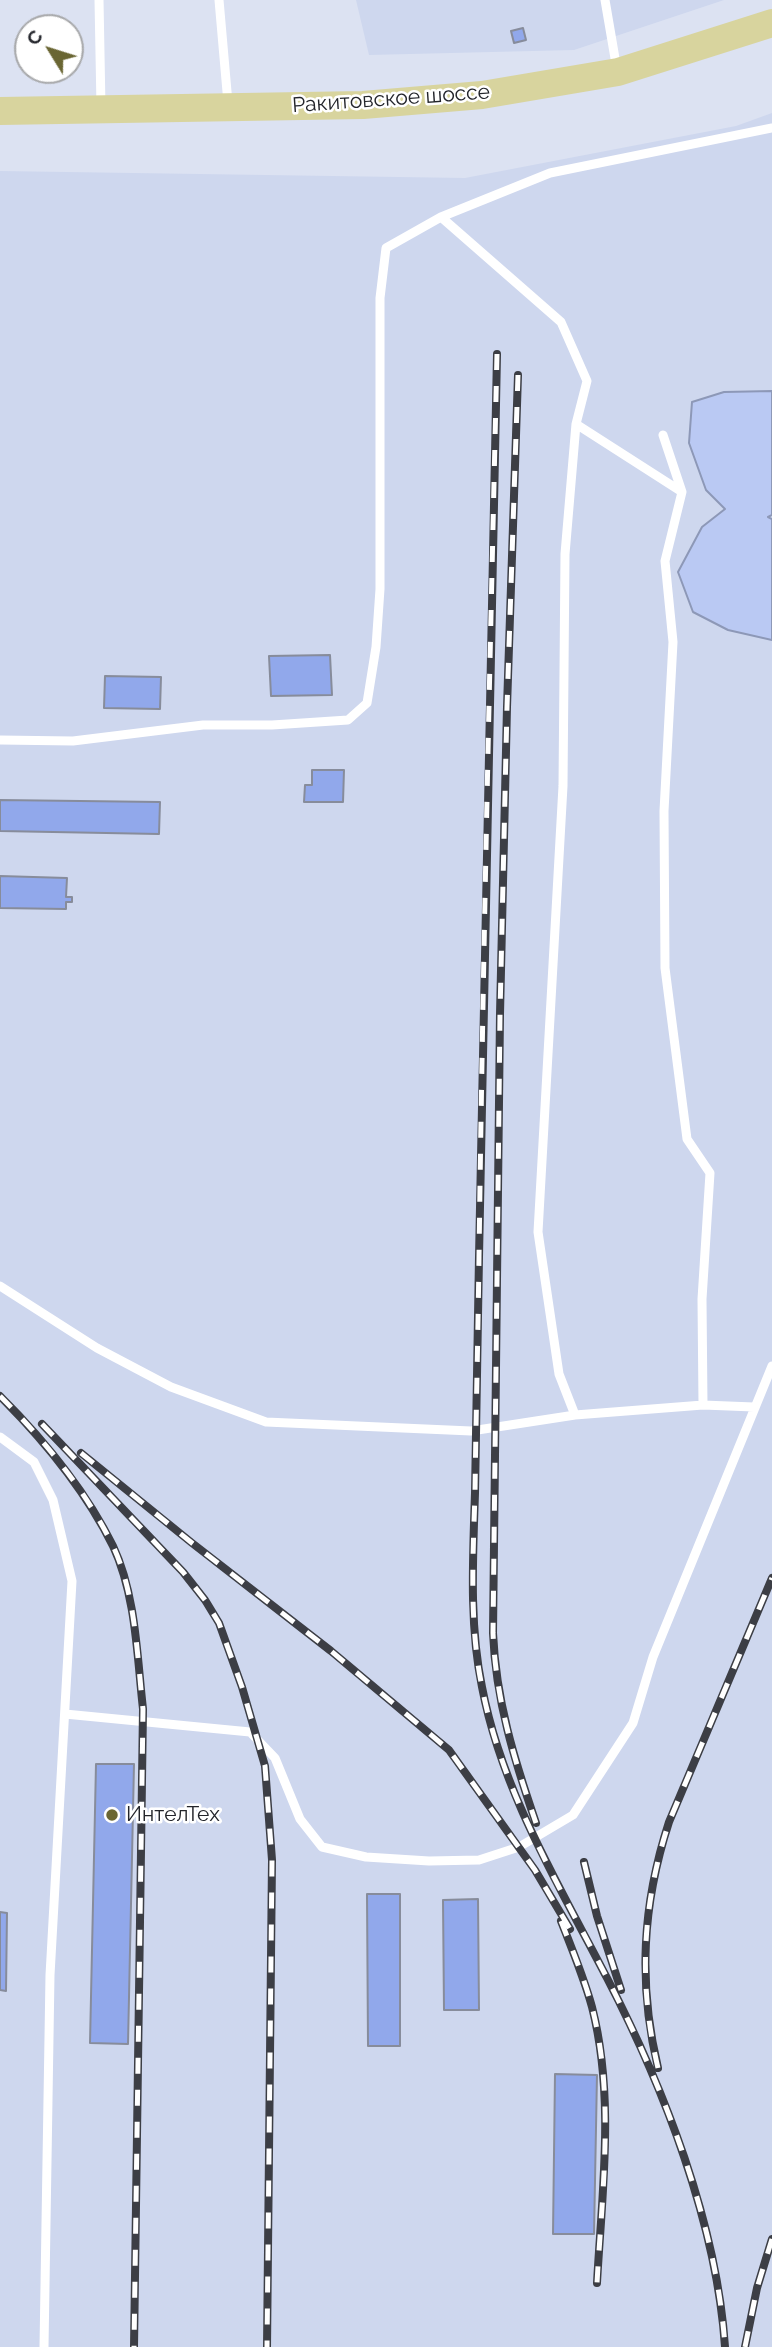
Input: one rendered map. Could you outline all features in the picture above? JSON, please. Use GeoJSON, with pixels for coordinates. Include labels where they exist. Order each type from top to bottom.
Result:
{"type":"FeatureCollection","features":[{"type":"Feature","properties":{"kind":"main road","name":"Ракитовское шоссе"},"geometry":{"type":"LineString","coordinates":[[0,111],[363,105],[482,95],[618,72],[772,23]]}},
{"type":"Feature","properties":{"kind":"lane"},"geometry":{"type":"LineString","coordinates":[[99,0],[101,110]]}},
{"type":"Feature","properties":{"kind":"lane"},"geometry":{"type":"LineString","coordinates":[[219,0],[228,108]]}},
{"type":"Feature","properties":{"kind":"lane"},"geometry":{"type":"LineString","coordinates":[[605,0],[618,72]]}},
{"type":"Feature","properties":{"kind":"lane"},"geometry":{"type":"LineString","coordinates":[[0,740],[73,741],[203,725],[272,725],[348,720],[367,703],[376,647],[380,589],[380,298],[386,248],[441,217],[550,173],[772,128]]}},
{"type":"Feature","properties":{"kind":"lane"},"geometry":{"type":"LineString","coordinates":[[441,217],[561,321],[587,381],[576,424],[565,554],[563,786],[538,1232],[559,1374],[575,1415]]}},
{"type":"Feature","properties":{"kind":"lane"},"geometry":{"type":"LineString","coordinates":[[576,424],[682,492]]}},
{"type":"Feature","properties":{"kind":"lane"},"geometry":{"type":"LineString","coordinates":[[663,435],[682,492],[665,561],[673,642],[664,811],[664,968],[687,1139],[710,1173],[702,1298],[703,1405]]}},
{"type":"Feature","properties":{"kind":"lane"},"geometry":{"type":"LineString","coordinates":[[0,1286],[97,1348],[171,1387],[265,1422],[471,1430],[575,1415],[703,1405],[754,1408]]}},
{"type":"Feature","properties":{"kind":"lane"},"geometry":{"type":"LineString","coordinates":[[65,1714],[250,1732],[275,1758],[300,1819],[322,1847],[366,1857],[429,1861],[479,1860],[519,1847],[573,1815],[633,1723],[653,1657],[772,1366]]}},
{"type":"Feature","properties":{"kind":"lane"},"geometry":{"type":"LineString","coordinates":[[0,1437],[34,1462],[53,1500],[72,1581],[50,1975],[44,2347]]}},
{"type":"Feature","properties":{"kind":"shaded area"},"geometry":{"type":"Polygon","coordinates":[[[356,0],[724,0],[574,50],[369,55],[356,0]]]}},
{"type":"Feature","properties":{"kind":"shaded area"},"geometry":{"type":"Polygon","coordinates":[[[772,113],[772,2347],[0,2347],[0,171],[465,178],[736,126],[772,113]]]}},
{"type":"Feature","properties":{"kind":"water"},"geometry":{"type":"Polygon","coordinates":[[[772,391],[772,515],[768,517],[772,519],[772,640],[728,630],[693,612],[678,572],[702,527],[725,509],[706,490],[689,443],[692,402],[724,392],[772,391]]]}},
{"type":"Feature","properties":{"kind":"building"},"geometry":{"type":"Polygon","coordinates":[[[523,28],[526,40],[514,43],[511,31],[523,28]]]}},
{"type":"Feature","properties":{"kind":"building"},"geometry":{"type":"Polygon","coordinates":[[[330,655],[332,695],[271,696],[269,656],[330,655]]]}},
{"type":"Feature","properties":{"kind":"building"},"geometry":{"type":"Polygon","coordinates":[[[105,676],[161,677],[160,709],[104,708],[105,676]]]}},
{"type":"Feature","properties":{"kind":"building"},"geometry":{"type":"Polygon","coordinates":[[[312,770],[344,770],[343,802],[304,802],[305,785],[312,785],[312,770]]]}},
{"type":"Feature","properties":{"kind":"building"},"geometry":{"type":"Polygon","coordinates":[[[0,800],[160,802],[159,834],[0,831],[0,800]]]}},
{"type":"Feature","properties":{"kind":"building"},"geometry":{"type":"Polygon","coordinates":[[[0,876],[67,878],[66,897],[72,897],[72,902],[66,902],[66,909],[0,908],[0,876]]]}},
{"type":"Feature","properties":{"kind":"building"},"geometry":{"type":"Polygon","coordinates":[[[96,1764],[134,1764],[128,2044],[90,2043],[96,1764]]]}},
{"type":"Feature","properties":{"kind":"building"},"geometry":{"type":"Polygon","coordinates":[[[367,1894],[400,1894],[400,2046],[368,2046],[367,1894]]]}},
{"type":"Feature","properties":{"kind":"building"},"geometry":{"type":"Polygon","coordinates":[[[478,1899],[479,2010],[444,2010],[443,1900],[478,1899]]]}},
{"type":"Feature","properties":{"kind":"building"},"geometry":{"type":"Polygon","coordinates":[[[0,1912],[7,1913],[6,1991],[0,1990],[0,1912]]]}},
{"type":"Feature","properties":{"kind":"building"},"geometry":{"type":"Polygon","coordinates":[[[555,2074],[597,2075],[594,2234],[553,2234],[555,2074]]]}},
{"type":"Feature","properties":{"kind":"railway"},"geometry":{"type":"LineString","coordinates":[[497,354],[473,1566],[475,1639],[482,1687],[503,1764],[534,1837],[628,2020],[684,2158],[711,2253],[725,2347]]}},
{"type":"Feature","properties":{"kind":"railway"},"geometry":{"type":"LineString","coordinates":[[518,375],[500,1014],[493,1633],[507,1730],[536,1823]]}},
{"type":"Feature","properties":{"kind":"railway"},"geometry":{"type":"LineString","coordinates":[[0,1396],[62,1466],[102,1525],[121,1565],[134,1626],[143,1709],[134,2347]]}},
{"type":"Feature","properties":{"kind":"railway"},"geometry":{"type":"LineString","coordinates":[[42,1424],[183,1572],[205,1600],[219,1623],[242,1687],[265,1766],[272,1860],[267,2347]]}},
{"type":"Feature","properties":{"kind":"railway"},"geometry":{"type":"LineString","coordinates":[[81,1453],[331,1651],[449,1750],[535,1870],[570,1929]]}},
{"type":"Feature","properties":{"kind":"railway"},"geometry":{"type":"LineString","coordinates":[[658,2068],[647,2006],[646,1945],[648,1914],[660,1853],[669,1822],[772,1578]]}},
{"type":"Feature","properties":{"kind":"railway"},"geometry":{"type":"LineString","coordinates":[[584,1862],[597,1916],[621,1990]]}},
{"type":"Feature","properties":{"kind":"railway"},"geometry":{"type":"LineString","coordinates":[[561,1921],[592,2007],[603,2075],[605,2145],[597,2283]]}},
{"type":"Feature","properties":{"kind":"railway"},"geometry":{"type":"LineString","coordinates":[[745,2347],[757,2288],[772,2239]]}},
{"type":"Feature","properties":{"kind":"place","name":"ИнтелТех"},"geometry":{"type":"Point","coordinates":[112,1815]}}]}
